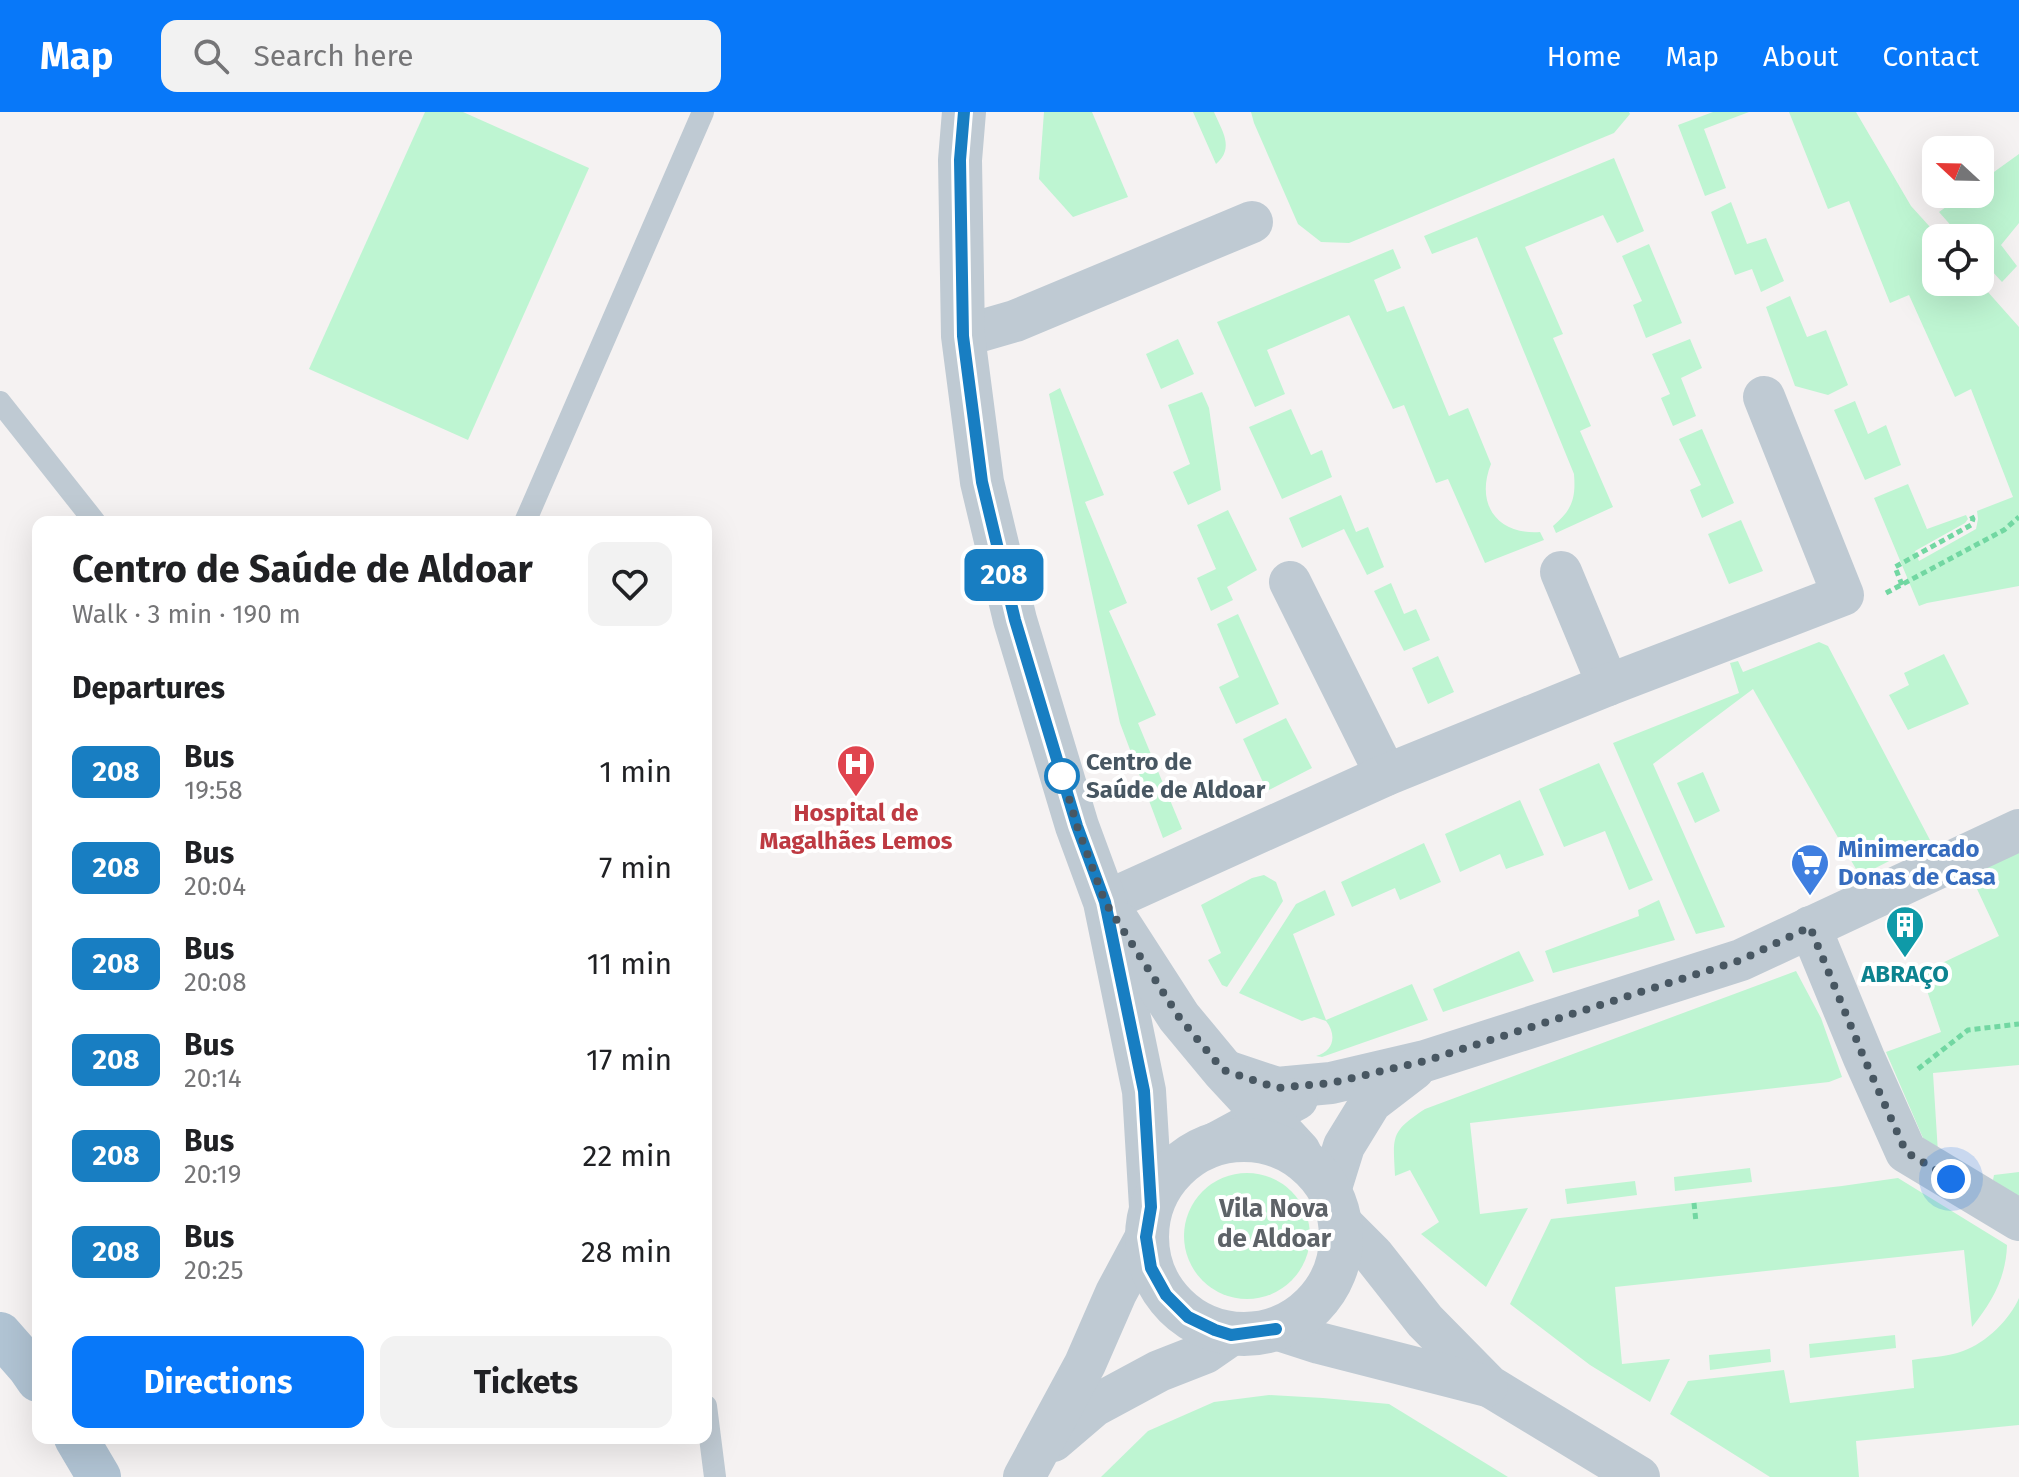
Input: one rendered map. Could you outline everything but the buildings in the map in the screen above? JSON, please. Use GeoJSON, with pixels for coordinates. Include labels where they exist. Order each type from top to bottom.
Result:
{"type":"FeatureCollection","features":[{"type":"Feature","properties":{"kind":"main road"},"geometry":{"type":"LineString","coordinates":[[0,1334],[32,1371]]}},
{"type":"Feature","properties":{"kind":"main road"},"geometry":{"type":"LineString","coordinates":[[80,1444],[99,1477]]}},
{"type":"Feature","properties":{"kind":"street"},"geometry":{"type":"LineString","coordinates":[[964,112],[960,160],[963,336],[982,482],[1015,620],[1077,826],[1105,902],[1144,1091],[1151,1268],[1166,1295],[1188,1317],[1231,1335],[1276,1329],[1305,1313],[1328,1288],[1340,1257],[1327,1193],[1344,1146],[1371,1102],[1425,1061]]}},
{"type":"Feature","properties":{"kind":"street"},"geometry":{"type":"LineString","coordinates":[[963,336],[1015,321],[1252,222]]}},
{"type":"Feature","properties":{"kind":"street"},"geometry":{"type":"LineString","coordinates":[[1105,902],[1386,775],[1843,595],[1764,397]]}},
{"type":"Feature","properties":{"kind":"street"},"geometry":{"type":"LineString","coordinates":[[1561,572],[1608,685]]}},
{"type":"Feature","properties":{"kind":"street"},"geometry":{"type":"LineString","coordinates":[[1290,582],[1386,775]]}},
{"type":"Feature","properties":{"kind":"street"},"geometry":{"type":"LineString","coordinates":[[1223,1070],[1277,1088],[1331,1083],[1425,1061],[1741,960],[2019,830]]}},
{"type":"Feature","properties":{"kind":"street"},"geometry":{"type":"LineString","coordinates":[[1105,902],[1179,1017],[1264,1115],[1425,1321],[1489,1386],[1639,1477]]}},
{"type":"Feature","properties":{"kind":"street"},"geometry":{"type":"LineString","coordinates":[[1810,927],[1906,1152],[2019,1220]]}},
{"type":"Feature","properties":{"kind":"street"},"geometry":{"type":"LineString","coordinates":[[1031,1466],[1085,1364],[1166,1179],[1188,1157],[1331,1083]]}},
{"type":"Feature","properties":{"kind":"street"},"geometry":{"type":"LineString","coordinates":[[1216,1143],[1249,1139],[1282,1147],[1327,1193]]}},
{"type":"Feature","properties":{"kind":"street"},"geometry":{"type":"LineString","coordinates":[[1276,1329],[1319,1343],[1489,1386]]}},
{"type":"Feature","properties":{"kind":"street"},"geometry":{"type":"LineString","coordinates":[[1031,1466],[1094,1406],[1159,1371],[1205,1353],[1231,1335]]}},
{"type":"Feature","properties":{"kind":"lane"},"geometry":{"type":"LineString","coordinates":[[528,516],[703,112]]}},
{"type":"Feature","properties":{"kind":"lane"},"geometry":{"type":"LineString","coordinates":[[0,402],[90,516]]}},
{"type":"Feature","properties":{"kind":"lane"},"geometry":{"type":"LineString","coordinates":[[711,1444],[715,1477]]}},
{"type":"Feature","properties":{"kind":"path"},"geometry":{"type":"LineString","coordinates":[[1902,586],[1895,567],[1971,525],[1973,519],[1970,513]]}},
{"type":"Feature","properties":{"kind":"path"},"geometry":{"type":"LineString","coordinates":[[1875,599],[2004,530],[2019,517]]}},
{"type":"Feature","properties":{"kind":"path"},"geometry":{"type":"LineString","coordinates":[[1911,1074],[1968,1030],[2019,1024]]}},
{"type":"Feature","properties":{"kind":"path"},"geometry":{"type":"LineString","coordinates":[[1694,1203],[1696,1222]]}},
{"type":"Feature","properties":{"kind":"green space"},"geometry":{"type":"Polygon","coordinates":[[[425,112],[463,112],[589,168],[468,440],[309,369],[425,112]]]}},
{"type":"Feature","properties":{"kind":"green space"},"geometry":{"type":"Polygon","coordinates":[[[1044,112],[1092,112],[1128,197],[1073,217],[1039,179],[1044,112]]]}},
{"type":"Feature","properties":{"kind":"green space"},"geometry":{"type":"Polygon","coordinates":[[[1193,112],[1214,112],[1226,146],[1216,164],[1193,112]]]}},
{"type":"Feature","properties":{"kind":"green space"},"geometry":{"type":"Polygon","coordinates":[[[1251,112],[1630,114],[1614,133],[1349,243],[1321,242],[1298,224],[1251,112]]]}},
{"type":"Feature","properties":{"kind":"green space"},"geometry":{"type":"Polygon","coordinates":[[[1713,112],[1749,112],[1704,129],[1726,188],[1705,196],[1678,125],[1713,112]]]}},
{"type":"Feature","properties":{"kind":"green space"},"geometry":{"type":"Polygon","coordinates":[[[1789,112],[1856,112],[1911,206],[1927,224],[1922,224],[1922,296],[1991,296],[2019,327],[2019,586],[1919,606],[1874,498],[1908,484],[1927,529],[1966,515],[1968,519],[1965,523],[1915,551],[1919,561],[1976,529],[1977,511],[2013,497],[1971,389],[1955,397],[1909,295],[1890,303],[1849,201],[1828,209],[1789,112]]]}},
{"type":"Feature","properties":{"kind":"green space"},"geometry":{"type":"Polygon","coordinates":[[[2019,154],[2019,223],[2001,245],[2017,266],[2002,282],[1994,273],[1994,224],[1950,224],[1939,212],[1945,208],[1994,208],[1994,172],[2019,154]]]}},
{"type":"Feature","properties":{"kind":"green space"},"geometry":{"type":"Polygon","coordinates":[[[1614,158],[1644,231],[1617,243],[1603,215],[1525,247],[1563,334],[1553,338],[1591,426],[1580,431],[1613,507],[1556,533],[1553,526],[1565,515],[1571,503],[1574,474],[1477,237],[1432,254],[1424,236],[1614,158]]]}},
{"type":"Feature","properties":{"kind":"green space"},"geometry":{"type":"Polygon","coordinates":[[[1731,202],[1747,244],[1766,238],[1784,281],[1761,292],[1752,269],[1735,275],[1711,212],[1731,202]]]}},
{"type":"Feature","properties":{"kind":"green space"},"geometry":{"type":"Polygon","coordinates":[[[1649,244],[1682,323],[1646,338],[1633,305],[1642,301],[1622,256],[1649,244]]]}},
{"type":"Feature","properties":{"kind":"green space"},"geometry":{"type":"Polygon","coordinates":[[[1393,249],[1401,268],[1374,280],[1387,312],[1404,306],[1449,416],[1468,408],[1491,464],[1486,492],[1493,514],[1512,528],[1540,532],[1544,540],[1485,563],[1448,479],[1436,483],[1404,405],[1393,409],[1349,315],[1267,350],[1285,394],[1255,407],[1217,322],[1393,249]]]}},
{"type":"Feature","properties":{"kind":"green space"},"geometry":{"type":"Polygon","coordinates":[[[1790,296],[1807,337],[1826,330],[1848,385],[1828,395],[1795,386],[1766,307],[1790,296]]]}},
{"type":"Feature","properties":{"kind":"green space"},"geometry":{"type":"Polygon","coordinates":[[[1178,339],[1194,374],[1161,389],[1146,354],[1178,339]]]}},
{"type":"Feature","properties":{"kind":"green space"},"geometry":{"type":"Polygon","coordinates":[[[1690,339],[1702,368],[1681,378],[1696,416],[1673,426],[1661,398],[1670,394],[1652,354],[1690,339]]]}},
{"type":"Feature","properties":{"kind":"green space"},"geometry":{"type":"Polygon","coordinates":[[[1060,388],[1104,495],[1085,502],[1127,603],[1109,611],[1156,715],[1138,723],[1182,829],[1163,838],[1120,723],[1049,394],[1060,388]]]}},
{"type":"Feature","properties":{"kind":"green space"},"geometry":{"type":"Polygon","coordinates":[[[1202,392],[1209,408],[1221,490],[1188,505],[1173,472],[1190,464],[1168,405],[1202,392]]]}},
{"type":"Feature","properties":{"kind":"green space"},"geometry":{"type":"Polygon","coordinates":[[[1855,401],[1868,434],[1886,425],[1901,465],[1865,480],[1834,410],[1855,401]]]}},
{"type":"Feature","properties":{"kind":"green space"},"geometry":{"type":"Polygon","coordinates":[[[1291,409],[1311,455],[1322,450],[1332,477],[1282,499],[1249,427],[1291,409]]]}},
{"type":"Feature","properties":{"kind":"green space"},"geometry":{"type":"Polygon","coordinates":[[[1702,429],[1734,503],[1702,518],[1690,490],[1701,485],[1679,439],[1702,429]]]}},
{"type":"Feature","properties":{"kind":"green space"},"geometry":{"type":"Polygon","coordinates":[[[1341,495],[1356,532],[1368,527],[1384,567],[1367,575],[1344,529],[1302,548],[1289,518],[1341,495]]]}},
{"type":"Feature","properties":{"kind":"green space"},"geometry":{"type":"Polygon","coordinates":[[[1228,510],[1257,570],[1227,587],[1233,600],[1211,611],[1197,578],[1216,569],[1197,525],[1228,510]]]}},
{"type":"Feature","properties":{"kind":"green space"},"geometry":{"type":"Polygon","coordinates":[[[1741,520],[1763,571],[1729,584],[1708,534],[1741,520]]]}},
{"type":"Feature","properties":{"kind":"green space"},"geometry":{"type":"Polygon","coordinates":[[[1391,583],[1404,614],[1416,609],[1430,640],[1404,651],[1374,591],[1391,583]]]}},
{"type":"Feature","properties":{"kind":"green space"},"geometry":{"type":"Polygon","coordinates":[[[1238,614],[1279,704],[1236,724],[1219,687],[1239,677],[1217,624],[1238,614]]]}},
{"type":"Feature","properties":{"kind":"green space"},"geometry":{"type":"Polygon","coordinates":[[[1819,642],[1828,646],[1930,840],[1860,876],[1753,689],[1653,764],[1725,927],[1696,934],[1613,743],[1739,693],[1730,663],[1738,661],[1743,672],[1819,642]]]}},
{"type":"Feature","properties":{"kind":"green space"},"geometry":{"type":"Polygon","coordinates":[[[1944,654],[1969,704],[1908,730],[1889,695],[1909,685],[1904,673],[1944,654]]]}},
{"type":"Feature","properties":{"kind":"green space"},"geometry":{"type":"Polygon","coordinates":[[[1438,656],[1454,692],[1428,704],[1412,668],[1438,656]]]}},
{"type":"Feature","properties":{"kind":"green space"},"geometry":{"type":"Polygon","coordinates":[[[1286,718],[1312,768],[1267,791],[1243,739],[1286,718]]]}},
{"type":"Feature","properties":{"kind":"green space"},"geometry":{"type":"Polygon","coordinates":[[[1599,763],[1653,880],[1629,890],[1605,831],[1564,847],[1539,789],[1599,763]]]}},
{"type":"Feature","properties":{"kind":"green space"},"geometry":{"type":"Polygon","coordinates":[[[1703,772],[1720,811],[1695,823],[1677,783],[1703,772]]]}},
{"type":"Feature","properties":{"kind":"green space"},"geometry":{"type":"Polygon","coordinates":[[[1520,800],[1544,855],[1506,869],[1500,854],[1460,872],[1445,834],[1520,800]]]}},
{"type":"Feature","properties":{"kind":"green space"},"geometry":{"type":"Polygon","coordinates":[[[1424,843],[1441,882],[1400,900],[1395,888],[1352,907],[1341,882],[1424,843]]]}},
{"type":"Feature","properties":{"kind":"green space"},"geometry":{"type":"Polygon","coordinates":[[[2019,851],[2019,1065],[1933,1073],[1938,1153],[1923,1138],[1886,1052],[1941,1032],[1921,973],[1999,936],[1970,874],[2019,851]]]}},
{"type":"Feature","properties":{"kind":"green space"},"geometry":{"type":"Polygon","coordinates":[[[1264,875],[1276,882],[1283,901],[1227,987],[1222,985],[1208,960],[1221,953],[1201,905],[1252,878],[1264,875]]]}},
{"type":"Feature","properties":{"kind":"green space"},"geometry":{"type":"Polygon","coordinates":[[[1325,890],[1335,915],[1293,934],[1326,1020],[1412,984],[1428,1020],[1322,1057],[1316,1056],[1327,1050],[1332,1042],[1332,1032],[1326,1021],[1314,1017],[1302,1021],[1239,993],[1296,904],[1325,890]]]}},
{"type":"Feature","properties":{"kind":"green space"},"geometry":{"type":"Polygon","coordinates":[[[1659,900],[1675,940],[1553,973],[1545,951],[1639,916],[1638,910],[1659,900]]]}},
{"type":"Feature","properties":{"kind":"green space"},"geometry":{"type":"Polygon","coordinates":[[[1519,951],[1534,981],[1443,1012],[1433,989],[1519,951]]]}},
{"type":"Feature","properties":{"kind":"green space"},"geometry":{"type":"Polygon","coordinates":[[[1796,971],[1821,1018],[1842,1077],[1829,1082],[1470,1123],[1480,1214],[1528,1208],[1486,1287],[1421,1234],[1439,1222],[1410,1170],[1395,1176],[1394,1143],[1405,1124],[1425,1109],[1796,971]]]}},
{"type":"Feature","properties":{"kind":"green space"},"geometry":{"type":"Polygon","coordinates":[[[1750,1168],[1752,1182],[1675,1191],[1674,1177],[1750,1168]]]}},
{"type":"Feature","properties":{"kind":"green space"},"geometry":{"type":"Polygon","coordinates":[[[2019,1172],[2019,1198],[1993,1180],[1994,1175],[2019,1172]]]}},
{"type":"Feature","properties":{"kind":"green space"},"geometry":{"type":"Polygon","coordinates":[[[1247,1173],[1271,1178],[1292,1191],[1305,1212],[1310,1236],[1305,1260],[1292,1281],[1271,1294],[1247,1299],[1223,1294],[1202,1281],[1189,1260],[1184,1236],[1189,1212],[1202,1191],[1223,1178],[1247,1173]]]}},
{"type":"Feature","properties":{"kind":"green space"},"geometry":{"type":"Polygon","coordinates":[[[1898,1178],[2007,1245],[1997,1289],[1972,1327],[1964,1250],[1615,1287],[1622,1364],[1670,1359],[1650,1402],[1590,1365],[1510,1304],[1551,1219],[1898,1178]]]}},
{"type":"Feature","properties":{"kind":"green space"},"geometry":{"type":"Polygon","coordinates":[[[1635,1181],[1637,1195],[1567,1204],[1565,1189],[1635,1181]]]}},
{"type":"Feature","properties":{"kind":"green space"},"geometry":{"type":"Polygon","coordinates":[[[2019,1298],[2019,1425],[1856,1441],[1859,1477],[1770,1477],[1670,1414],[1688,1381],[1784,1370],[1790,1403],[1914,1388],[1912,1360],[1951,1355],[1972,1347],[1996,1329],[2019,1298]]]}},
{"type":"Feature","properties":{"kind":"green space"},"geometry":{"type":"Polygon","coordinates":[[[1895,1335],[1896,1348],[1810,1358],[1809,1344],[1895,1335]]]}},
{"type":"Feature","properties":{"kind":"green space"},"geometry":{"type":"Polygon","coordinates":[[[1770,1349],[1771,1362],[1710,1370],[1709,1355],[1770,1349]]]}},
{"type":"Feature","properties":{"kind":"green space"},"geometry":{"type":"Polygon","coordinates":[[[1269,1395],[1389,1404],[1508,1477],[1101,1477],[1148,1431],[1214,1402],[1269,1395]]]}},
{"type":"Feature","properties":{"kind":"bus line","name":"208"},"geometry":{"type":"LineString","coordinates":[[964,112],[960,160],[963,336],[982,482],[1015,620],[1077,826],[1105,902],[1144,1091],[1151,1207],[1146,1237],[1151,1268],[1166,1295],[1188,1317],[1231,1335],[1276,1329]]}},
{"type":"Feature","properties":{"kind":"place","name":"Centro de Saúde de Aldoar"},"geometry":{"type":"Point","coordinates":[1062,776]}},
{"type":"Feature","properties":{"kind":"place","name":"Hospital de Magalhães Lemos"},"geometry":{"type":"Point","coordinates":[856,798]}},
{"type":"Feature","properties":{"kind":"place","name":"Minimercado Donas de Casa"},"geometry":{"type":"Point","coordinates":[1810,897]}},
{"type":"Feature","properties":{"kind":"place","name":"ABRAÇO"},"geometry":{"type":"Point","coordinates":[1905,959]}},
{"type":"Feature","properties":{"kind":"district","name":"Vila Nova de Aldoar"},"geometry":{"type":"Point","coordinates":[1274,1223]}},
{"type":"Feature","properties":{"kind":"route"},"geometry":{"type":"LineString","coordinates":[[1062,776],[1060,767],[1077,826],[1105,902],[1179,1017],[1223,1070],[1277,1088],[1331,1083],[1425,1061],[1741,960],[1810,927],[1906,1152],[1951,1179]]}}]}
